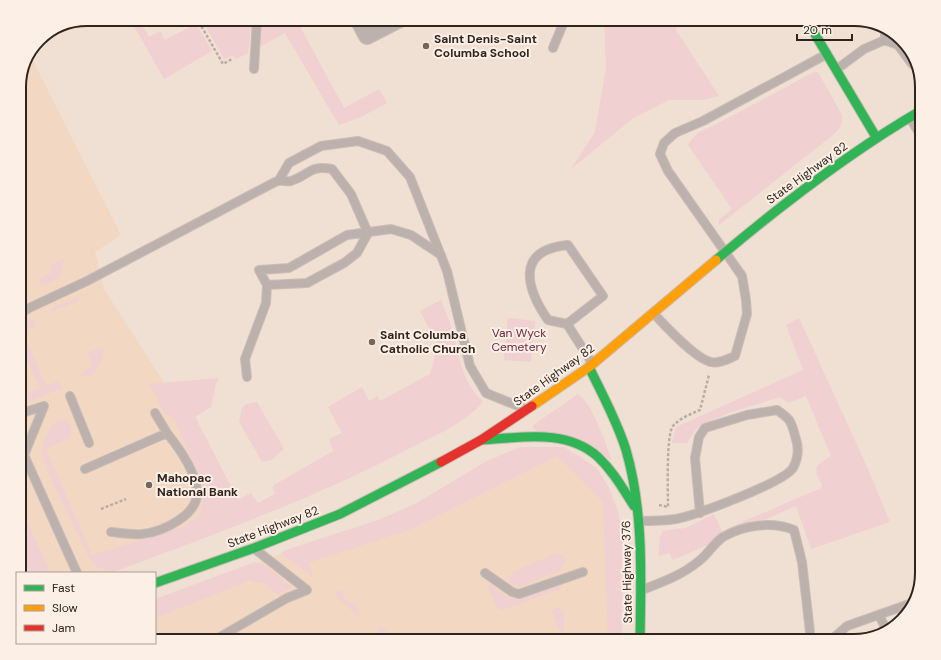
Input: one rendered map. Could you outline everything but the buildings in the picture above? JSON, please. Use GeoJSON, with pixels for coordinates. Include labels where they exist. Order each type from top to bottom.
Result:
{"type":"FeatureCollection","features":[{"type":"Feature","properties":{"kind":"main road"},"geometry":{"type":"LineString","coordinates":[[810,26],[876,137]]}},
{"type":"Feature","properties":{"kind":"main road","name":"State Highway 82"},"geometry":{"type":"LineString","coordinates":[[156,584],[254,548],[340,514],[416,476],[481,440],[591,365],[775,210],[876,137],[915,115]]}},
{"type":"Feature","properties":{"kind":"main road","name":"State Highway 376"},"geometry":{"type":"LineString","coordinates":[[591,365],[612,416],[628,461],[638,510],[641,590],[640,634]]}},
{"type":"Feature","properties":{"kind":"main road"},"geometry":{"type":"LineString","coordinates":[[481,440],[562,437],[575,442],[593,452],[638,510]]}},
{"type":"Feature","properties":{"kind":"street"},"geometry":{"type":"LineString","coordinates":[[362,26],[367,36],[386,26]]}},
{"type":"Feature","properties":{"kind":"lane"},"geometry":{"type":"LineString","coordinates":[[254,69],[257,26]]}},
{"type":"Feature","properties":{"kind":"lane"},"geometry":{"type":"LineString","coordinates":[[553,48],[562,26]]}},
{"type":"Feature","properties":{"kind":"lane"},"geometry":{"type":"LineString","coordinates":[[885,34],[885,40]]}},
{"type":"Feature","properties":{"kind":"lane"},"geometry":{"type":"LineString","coordinates":[[837,69],[864,49],[885,40],[898,45],[908,58]]}},
{"type":"Feature","properties":{"kind":"lane"},"geometry":{"type":"LineString","coordinates":[[653,312],[683,343],[703,359],[712,363],[722,362],[735,356],[746,314],[742,276],[668,171],[660,154],[664,143],[675,134],[703,121],[816,61],[827,53]]}},
{"type":"Feature","properties":{"kind":"lane"},"geometry":{"type":"LineString","coordinates":[[910,118],[915,126]]}},
{"type":"Feature","properties":{"kind":"lane"},"geometry":{"type":"LineString","coordinates":[[26,310],[87,281],[279,180],[289,163],[321,146],[358,141],[387,152],[410,177],[447,270],[470,366],[486,393],[526,410]]}},
{"type":"Feature","properties":{"kind":"lane"},"geometry":{"type":"LineString","coordinates":[[279,180],[290,181],[318,167],[332,169],[351,194],[368,233]]}},
{"type":"Feature","properties":{"kind":"lane"},"geometry":{"type":"LineString","coordinates":[[247,377],[245,359],[266,303],[267,285],[259,270],[289,268],[347,236],[391,229],[411,235],[441,254]]}},
{"type":"Feature","properties":{"kind":"lane"},"geometry":{"type":"LineString","coordinates":[[267,285],[307,283],[349,260],[357,253],[368,233]]}},
{"type":"Feature","properties":{"kind":"lane"},"geometry":{"type":"LineString","coordinates":[[566,324],[603,296],[568,245],[554,247],[537,256],[530,268],[529,281],[538,305],[548,320],[566,324],[591,365]]}},
{"type":"Feature","properties":{"kind":"lane"},"geometry":{"type":"LineString","coordinates":[[70,396],[89,443]]}},
{"type":"Feature","properties":{"kind":"lane"},"geometry":{"type":"LineString","coordinates":[[26,412],[44,406],[26,445]]}},
{"type":"Feature","properties":{"kind":"lane"},"geometry":{"type":"LineString","coordinates":[[638,521],[663,521],[700,513],[779,478],[792,469],[798,457],[798,444],[790,419],[777,410],[747,415],[705,428],[699,437],[695,458],[700,513]]}},
{"type":"Feature","properties":{"kind":"lane"},"geometry":{"type":"LineString","coordinates":[[111,532],[141,534],[164,529],[181,520],[196,504],[198,491],[194,477],[174,442],[154,413]]}},
{"type":"Feature","properties":{"kind":"lane"},"geometry":{"type":"LineString","coordinates":[[85,468],[167,433]]}},
{"type":"Feature","properties":{"kind":"lane"},"geometry":{"type":"LineString","coordinates":[[26,463],[77,572]]}},
{"type":"Feature","properties":{"kind":"lane"},"geometry":{"type":"LineString","coordinates":[[641,590],[672,579],[700,561],[722,538],[747,527],[781,525],[794,530],[802,562],[810,634]]}},
{"type":"Feature","properties":{"kind":"lane"},"geometry":{"type":"LineString","coordinates":[[225,634],[287,598],[307,590],[254,548]]}},
{"type":"Feature","properties":{"kind":"lane"},"geometry":{"type":"LineString","coordinates":[[485,573],[512,592],[519,594],[583,572]]}},
{"type":"Feature","properties":{"kind":"lane"},"geometry":{"type":"LineString","coordinates":[[838,634],[847,626],[906,605]]}},
{"type":"Feature","properties":{"kind":"lane"},"geometry":{"type":"LineString","coordinates":[[879,614],[885,626]]}},
{"type":"Feature","properties":{"kind":"path"},"geometry":{"type":"LineString","coordinates":[[201,26],[223,64],[232,59]]}},
{"type":"Feature","properties":{"kind":"path"},"geometry":{"type":"LineString","coordinates":[[659,505],[668,507],[669,440],[672,427],[683,418],[700,410],[712,363]]}},
{"type":"Feature","properties":{"kind":"path"},"geometry":{"type":"LineString","coordinates":[[101,509],[126,499]]}},
{"type":"Feature","properties":{"kind":"shaded area"},"geometry":{"type":"Polygon","coordinates":[[[32,60],[121,235],[95,252],[104,289],[185,415],[239,524],[114,572],[26,572],[26,83],[32,60]]]}},
{"type":"Feature","properties":{"kind":"shaded area"},"geometry":{"type":"Polygon","coordinates":[[[556,448],[607,493],[618,634],[156,634],[156,602],[286,552],[388,522],[556,448]]]}},
{"type":"Feature","properties":{"kind":"green space"},"geometry":{"type":"Polygon","coordinates":[[[134,26],[143,26],[149,37],[160,31],[165,40],[192,26],[197,26],[212,51],[164,79],[134,26]]]}},
{"type":"Feature","properties":{"kind":"green space"},"geometry":{"type":"Polygon","coordinates":[[[206,26],[251,26],[248,53],[236,59],[233,55],[224,59],[206,26]]]}},
{"type":"Feature","properties":{"kind":"green space"},"geometry":{"type":"Polygon","coordinates":[[[261,26],[300,26],[344,108],[379,89],[387,103],[361,117],[339,125],[285,33],[261,46],[260,32],[261,26]]]}},
{"type":"Feature","properties":{"kind":"green space"},"geometry":{"type":"Polygon","coordinates":[[[604,26],[678,26],[676,30],[719,96],[703,100],[669,100],[632,119],[571,169],[595,132],[606,67],[604,26]]]}},
{"type":"Feature","properties":{"kind":"green space"},"geometry":{"type":"Polygon","coordinates":[[[814,72],[818,72],[842,115],[841,126],[828,139],[719,225],[719,220],[732,209],[688,145],[701,131],[814,72]]]}},
{"type":"Feature","properties":{"kind":"green space"},"geometry":{"type":"Polygon","coordinates":[[[62,259],[64,262],[59,278],[42,286],[39,281],[40,278],[52,273],[49,266],[62,259]]]}},
{"type":"Feature","properties":{"kind":"green space"},"geometry":{"type":"Polygon","coordinates":[[[77,297],[80,300],[52,311],[52,308],[77,297]]]}},
{"type":"Feature","properties":{"kind":"green space"},"geometry":{"type":"Polygon","coordinates":[[[441,300],[452,328],[466,378],[470,386],[483,401],[468,416],[441,433],[339,483],[189,544],[113,572],[99,568],[89,558],[47,470],[42,454],[44,439],[54,423],[62,420],[68,421],[71,428],[71,437],[46,449],[92,555],[182,528],[200,515],[203,494],[200,480],[174,418],[165,414],[149,384],[219,378],[216,384],[211,407],[195,417],[238,500],[251,493],[258,503],[275,494],[273,488],[274,485],[333,451],[329,439],[342,433],[328,407],[362,387],[369,401],[378,396],[380,401],[430,374],[438,345],[420,311],[441,300]]]}},
{"type":"Feature","properties":{"kind":"green space"},"geometry":{"type":"Polygon","coordinates":[[[33,318],[36,325],[26,330],[26,324],[33,318]]]}},
{"type":"Feature","properties":{"kind":"green space","name":"Van Wyck Cemetery"},"geometry":{"type":"Polygon","coordinates":[[[508,318],[535,321],[531,362],[504,360],[508,318]]]}},
{"type":"Feature","properties":{"kind":"green space"},"geometry":{"type":"Polygon","coordinates":[[[799,318],[868,469],[890,522],[811,549],[796,506],[673,560],[670,553],[658,556],[660,536],[663,531],[686,528],[714,514],[722,531],[821,488],[822,485],[816,470],[821,462],[831,456],[806,396],[788,403],[780,397],[728,413],[697,428],[687,443],[672,443],[676,427],[803,370],[786,325],[799,318]]]}},
{"type":"Feature","properties":{"kind":"green space"},"geometry":{"type":"Polygon","coordinates":[[[26,339],[46,386],[59,381],[62,388],[30,401],[27,394],[40,388],[26,358],[26,339]]]}},
{"type":"Feature","properties":{"kind":"green space"},"geometry":{"type":"Polygon","coordinates":[[[103,348],[102,358],[95,372],[81,377],[81,373],[93,366],[87,352],[103,348]]]}},
{"type":"Feature","properties":{"kind":"green space"},"geometry":{"type":"Polygon","coordinates":[[[578,394],[593,414],[612,460],[534,429],[532,426],[578,394]]]}},
{"type":"Feature","properties":{"kind":"green space"},"geometry":{"type":"Polygon","coordinates":[[[257,402],[284,449],[271,460],[262,462],[239,422],[242,408],[246,404],[257,402]]]}},
{"type":"Feature","properties":{"kind":"green space"},"geometry":{"type":"Polygon","coordinates":[[[521,447],[564,447],[596,467],[609,488],[618,511],[622,534],[622,634],[608,634],[603,502],[557,456],[411,529],[308,563],[314,578],[282,554],[283,551],[378,520],[415,504],[487,461],[521,447]]]}},
{"type":"Feature","properties":{"kind":"green space"},"geometry":{"type":"Polygon","coordinates":[[[26,520],[47,565],[49,572],[26,572],[26,520]]]}},
{"type":"Feature","properties":{"kind":"green space"},"geometry":{"type":"Polygon","coordinates":[[[557,553],[563,555],[566,559],[560,570],[521,587],[515,587],[509,580],[513,572],[557,553]]]}},
{"type":"Feature","properties":{"kind":"green space"},"geometry":{"type":"Polygon","coordinates":[[[255,562],[266,566],[292,588],[276,594],[263,582],[254,583],[251,580],[156,618],[156,599],[255,562]]]}},
{"type":"Feature","properties":{"kind":"green space"},"geometry":{"type":"Polygon","coordinates":[[[490,583],[502,594],[512,598],[517,598],[556,583],[561,587],[560,589],[502,610],[497,607],[488,588],[490,583]]]}},
{"type":"Feature","properties":{"kind":"green space"},"geometry":{"type":"Polygon","coordinates":[[[341,590],[348,604],[355,603],[360,615],[357,615],[335,595],[336,591],[341,590]]]}},
{"type":"Feature","properties":{"kind":"green space"},"geometry":{"type":"Polygon","coordinates":[[[555,608],[559,608],[564,612],[564,634],[561,634],[552,611],[555,608]]]}},
{"type":"Feature","properties":{"kind":"green space"},"geometry":{"type":"Polygon","coordinates":[[[381,627],[386,630],[388,634],[380,634],[378,629],[381,627]]]}},
{"type":"Feature","properties":{"kind":"traffic: fast"},"geometry":{"type":"LineString","coordinates":[[810,26],[876,137]]}},
{"type":"Feature","properties":{"kind":"traffic: fast"},"geometry":{"type":"LineString","coordinates":[[716,260],[765,219],[816,180],[868,144],[915,114]]}},
{"type":"Feature","properties":{"kind":"traffic: fast"},"geometry":{"type":"LineString","coordinates":[[589,367],[618,429],[626,450],[632,473],[639,521],[641,569],[640,634]]}},
{"type":"Feature","properties":{"kind":"traffic: fast"},"geometry":{"type":"LineString","coordinates":[[481,440],[542,437],[557,438],[572,442],[585,448],[603,462],[618,480],[634,506]]}},
{"type":"Feature","properties":{"kind":"traffic: fast"},"geometry":{"type":"LineString","coordinates":[[156,583],[254,548],[340,514],[441,462]]}},
{"type":"Feature","properties":{"kind":"traffic: slow"},"geometry":{"type":"LineString","coordinates":[[532,406],[589,367],[716,260]]}},
{"type":"Feature","properties":{"kind":"traffic: jam"},"geometry":{"type":"LineString","coordinates":[[441,462],[481,440],[532,406]]}},
{"type":"Feature","properties":{"kind":"place","name":"Saint Denis-Saint Columba School"},"geometry":{"type":"Point","coordinates":[426,46]}},
{"type":"Feature","properties":{"kind":"place","name":"Saint Columba Catholic Church"},"geometry":{"type":"Point","coordinates":[372,342]}},
{"type":"Feature","properties":{"kind":"place","name":"Mahopac National Bank"},"geometry":{"type":"Point","coordinates":[149,485]}}]}
